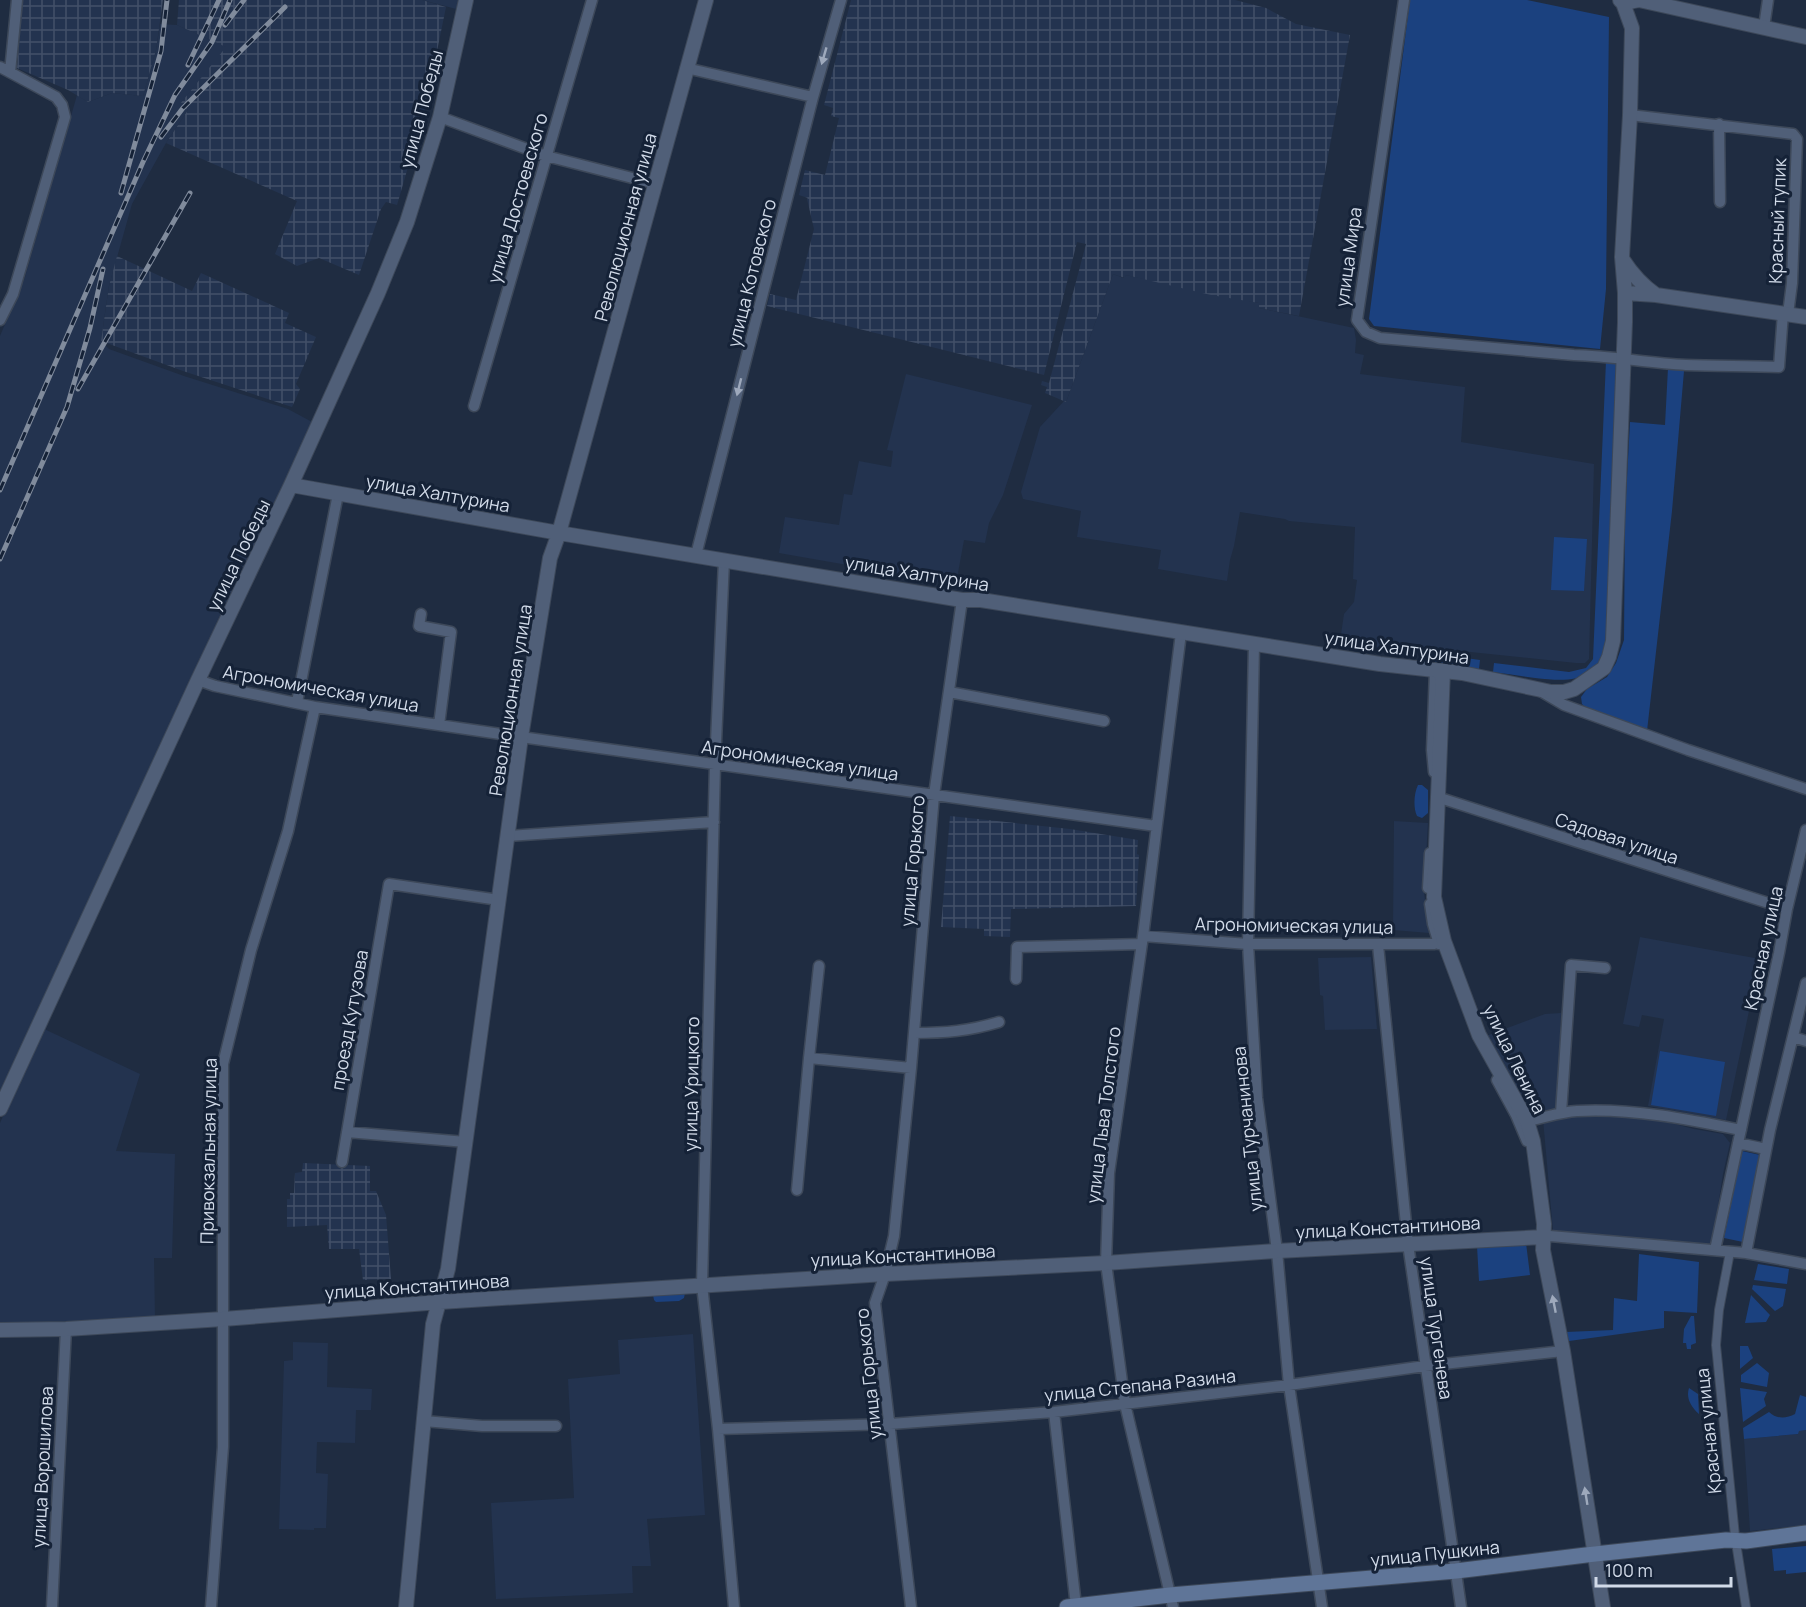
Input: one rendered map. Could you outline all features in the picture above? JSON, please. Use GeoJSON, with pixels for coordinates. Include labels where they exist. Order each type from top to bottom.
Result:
{"type":"FeatureCollection","features":[{"type":"Feature","properties":{"kind":"main road","name":"улица Пушкина"},"geometry":{"type":"LineString","coordinates":[[1072,1606],[1172,1601],[1806,1533]]}},
{"type":"Feature","properties":{"kind":"street"},"geometry":{"type":"LineString","coordinates":[[0,320],[13,294],[65,117],[63,105],[56,97],[5,70],[17,0]]}},
{"type":"Feature","properties":{"kind":"street","name":"улица Победы"},"geometry":{"type":"LineString","coordinates":[[0,1109],[378,293],[407,222],[440,117],[466,0]]}},
{"type":"Feature","properties":{"kind":"street","name":"улица Достоевского"},"geometry":{"type":"LineString","coordinates":[[474,406],[592,0]]}},
{"type":"Feature","properties":{"kind":"street","name":"Революционная улица"},"geometry":{"type":"LineString","coordinates":[[406,1607],[434,1324],[448,1269],[521,737],[550,558],[706,0]]}},
{"type":"Feature","properties":{"kind":"street","name":"улица Котовского"},"geometry":{"type":"LineString","coordinates":[[696,555],[813,97],[841,0]]}},
{"type":"Feature","properties":{"kind":"street","name":"улица Мира"},"geometry":{"type":"LineString","coordinates":[[1404,0],[1357,320],[1366,332],[1380,338],[1603,356],[1622,360],[1686,365],[1779,367],[1786,313]]}},
{"type":"Feature","properties":{"kind":"street"},"geometry":{"type":"LineString","coordinates":[[1622,360],[1625,293],[1622,257],[1632,28],[1622,1],[1639,0],[1806,37]]}},
{"type":"Feature","properties":{"kind":"street"},"geometry":{"type":"LineString","coordinates":[[1764,27],[1768,0]]}},
{"type":"Feature","properties":{"kind":"street"},"geometry":{"type":"LineString","coordinates":[[686,68],[813,97]]}},
{"type":"Feature","properties":{"kind":"street","name":"Красный тупик"},"geometry":{"type":"LineString","coordinates":[[1630,115],[1793,134],[1797,139],[1792,283],[1786,313]]}},
{"type":"Feature","properties":{"kind":"street"},"geometry":{"type":"LineString","coordinates":[[440,117],[546,156],[656,184]]}},
{"type":"Feature","properties":{"kind":"street"},"geometry":{"type":"LineString","coordinates":[[1719,124],[1720,202]]}},
{"type":"Feature","properties":{"kind":"street"},"geometry":{"type":"LineString","coordinates":[[1622,257],[1641,284],[1656,295]]}},
{"type":"Feature","properties":{"kind":"street"},"geometry":{"type":"LineString","coordinates":[[1625,293],[1656,295],[1806,317]]}},
{"type":"Feature","properties":{"kind":"street"},"geometry":{"type":"LineString","coordinates":[[1624,322],[1633,307],[1640,301],[1656,295]]}},
{"type":"Feature","properties":{"kind":"street","name":"улица Халтурина"},"geometry":{"type":"LineString","coordinates":[[291,485],[962,600],[992,602],[1380,664],[1462,673],[1538,689],[1564,692],[1581,685],[1604,668],[1610,657],[1613,641],[1622,360]]}},
{"type":"Feature","properties":{"kind":"street"},"geometry":{"type":"LineString","coordinates":[[297,702],[338,494]]}},
{"type":"Feature","properties":{"kind":"street","name":"улица Урицкого"},"geometry":{"type":"LineString","coordinates":[[724,560],[715,765],[702,1285],[734,1607]]}},
{"type":"Feature","properties":{"kind":"street","name":"улица Горького"},"geometry":{"type":"LineString","coordinates":[[911,1607],[875,1303],[894,1236],[934,795],[962,600]]}},
{"type":"Feature","properties":{"kind":"street","name":"Агрономическая улица"},"geometry":{"type":"LineString","coordinates":[[421,614],[419,626],[451,632],[439,725]]}},
{"type":"Feature","properties":{"kind":"street","name":"улица Льва Толстого"},"geometry":{"type":"LineString","coordinates":[[1172,1601],[1125,1404],[1106,1263],[1109,1173],[1142,940],[1181,633]]}},
{"type":"Feature","properties":{"kind":"street","name":"улица Турчанинова"},"geometry":{"type":"LineString","coordinates":[[1254,645],[1248,944],[1257,1098],[1277,1251],[1289,1384],[1322,1607]]}},
{"type":"Feature","properties":{"kind":"street"},"geometry":{"type":"LineString","coordinates":[[1439,671],[1432,750],[1434,820],[1428,868],[1428,893],[1433,924],[1471,1029],[1527,1140],[1541,1237]]}},
{"type":"Feature","properties":{"kind":"street","name":"улица Ленина"},"geometry":{"type":"LineString","coordinates":[[1439,671],[1434,897],[1441,942],[1479,1035],[1527,1121],[1533,1141],[1544,1224],[1541,1237],[1563,1352],[1603,1607]]}},
{"type":"Feature","properties":{"kind":"street","name":"Агрономическая улица"},"geometry":{"type":"LineString","coordinates":[[198,680],[215,686],[315,707],[1156,826]]}},
{"type":"Feature","properties":{"kind":"street","name":"улица Халтурина"},"geometry":{"type":"LineString","coordinates":[[1538,689],[1564,705],[1806,789]]}},
{"type":"Feature","properties":{"kind":"street"},"geometry":{"type":"LineString","coordinates":[[949,693],[1104,721]]}},
{"type":"Feature","properties":{"kind":"street","name":"Привокзальная улица"},"geometry":{"type":"LineString","coordinates":[[211,1607],[223,1447],[223,1064],[251,950],[288,831],[315,707]]}},
{"type":"Feature","properties":{"kind":"street","name":"Садовая улица"},"geometry":{"type":"LineString","coordinates":[[1437,797],[1787,909]]}},
{"type":"Feature","properties":{"kind":"street"},"geometry":{"type":"LineString","coordinates":[[508,836],[714,822]]}},
{"type":"Feature","properties":{"kind":"street","name":"Красная улица"},"geometry":{"type":"LineString","coordinates":[[1714,1250],[1806,830]]}},
{"type":"Feature","properties":{"kind":"street","name":"проезд Кутузова"},"geometry":{"type":"LineString","coordinates":[[342,1162],[389,884],[499,900]]}},
{"type":"Feature","properties":{"kind":"street"},"geometry":{"type":"LineString","coordinates":[[1016,979],[1017,947],[1075,947],[1142,940]]}},
{"type":"Feature","properties":{"kind":"street","name":"Агрономическая улица"},"geometry":{"type":"LineString","coordinates":[[1142,940],[1378,945],[1441,942]]}},
{"type":"Feature","properties":{"kind":"street","name":"улица Тургенева"},"geometry":{"type":"LineString","coordinates":[[1378,945],[1408,1244],[1461,1607]]}},
{"type":"Feature","properties":{"kind":"street"},"geometry":{"type":"LineString","coordinates":[[1561,1113],[1570,965],[1605,968]]}},
{"type":"Feature","properties":{"kind":"street"},"geometry":{"type":"LineString","coordinates":[[797,1190],[819,966]]}},
{"type":"Feature","properties":{"kind":"street"},"geometry":{"type":"LineString","coordinates":[[1746,1252],[1766,1149],[1806,983]]}},
{"type":"Feature","properties":{"kind":"street"},"geometry":{"type":"LineString","coordinates":[[914,1032],[949,1033],[999,1022]]}},
{"type":"Feature","properties":{"kind":"street"},"geometry":{"type":"LineString","coordinates":[[1793,1038],[1806,1041]]}},
{"type":"Feature","properties":{"kind":"street"},"geometry":{"type":"LineString","coordinates":[[809,1058],[911,1068]]}},
{"type":"Feature","properties":{"kind":"street"},"geometry":{"type":"LineString","coordinates":[[1527,1121],[1576,1111],[1636,1112],[1741,1130]]}},
{"type":"Feature","properties":{"kind":"street"},"geometry":{"type":"LineString","coordinates":[[347,1132],[466,1142]]}},
{"type":"Feature","properties":{"kind":"street"},"geometry":{"type":"LineString","coordinates":[[1738,1143],[1766,1149]]}},
{"type":"Feature","properties":{"kind":"street","name":"улица Константинова"},"geometry":{"type":"LineString","coordinates":[[0,1330],[66,1329],[702,1285],[1550,1236],[1746,1252],[1806,1264]]}},
{"type":"Feature","properties":{"kind":"street","name":"Красная улица"},"geometry":{"type":"LineString","coordinates":[[1730,1252],[1719,1310],[1716,1346],[1736,1540],[1746,1607]]}},
{"type":"Feature","properties":{"kind":"street","name":"улица Ворошилова"},"geometry":{"type":"LineString","coordinates":[[52,1607],[66,1329]]}},
{"type":"Feature","properties":{"kind":"street","name":"улица Степана Разина"},"geometry":{"type":"LineString","coordinates":[[718,1429],[890,1424],[1054,1412],[1425,1366],[1563,1352]]}},
{"type":"Feature","properties":{"kind":"street"},"geometry":{"type":"LineString","coordinates":[[1054,1412],[1072,1606]]}},
{"type":"Feature","properties":{"kind":"street"},"geometry":{"type":"LineString","coordinates":[[424,1421],[482,1426],[556,1426]]}},
{"type":"Feature","properties":{"kind":"shaded area"},"geometry":{"type":"Polygon","coordinates":[[[23,0],[163,0],[156,50],[143,96],[112,93],[88,102],[68,90],[17,68],[23,0]]]}},
{"type":"Feature","properties":{"kind":"shaded area"},"geometry":{"type":"Polygon","coordinates":[[[179,0],[422,0],[446,7],[426,105],[397,205],[386,202],[381,209],[359,275],[319,258],[297,266],[275,254],[297,201],[166,143],[188,110],[180,104],[226,47],[177,25],[179,0]]]}},
{"type":"Feature","properties":{"kind":"shaded area"},"geometry":{"type":"Polygon","coordinates":[[[422,0],[462,0],[460,10],[422,0]]]}},
{"type":"Feature","properties":{"kind":"shaded area"},"geometry":{"type":"Polygon","coordinates":[[[851,0],[1235,0],[1266,8],[1296,24],[1350,35],[1299,316],[1259,308],[1259,303],[1113,274],[1066,402],[1045,393],[1047,387],[1041,385],[1042,381],[1049,383],[1086,244],[1077,242],[1044,375],[767,306],[770,294],[796,300],[814,229],[808,198],[799,195],[805,170],[825,175],[839,118],[831,116],[833,108],[824,105],[851,0]]]}},
{"type":"Feature","properties":{"kind":"shaded area"},"geometry":{"type":"Polygon","coordinates":[[[1410,0],[1527,0],[1609,17],[1606,289],[1600,349],[1374,326],[1369,319],[1410,0]]]}},
{"type":"Feature","properties":{"kind":"shaded area"},"geometry":{"type":"Polygon","coordinates":[[[160,24],[177,25],[227,47],[181,103],[188,110],[166,143],[132,204],[109,286],[101,341],[109,349],[288,409],[314,423],[0,1091],[0,336],[25,277],[77,95],[88,102],[112,93],[143,96],[156,50],[160,24]]]}},
{"type":"Feature","properties":{"kind":"shaded area"},"geometry":{"type":"Polygon","coordinates":[[[117,256],[192,291],[201,273],[289,313],[285,323],[316,337],[296,384],[300,389],[292,407],[101,341],[109,286],[117,256]]]}},
{"type":"Feature","properties":{"kind":"shaded area"},"geometry":{"type":"Polygon","coordinates":[[[1113,274],[1259,303],[1259,308],[1354,328],[1355,353],[1364,355],[1360,374],[1465,387],[1461,442],[1594,464],[1589,659],[1585,663],[1576,663],[1422,647],[1405,642],[1402,652],[1340,641],[1344,614],[1354,602],[1357,580],[1353,579],[1355,527],[1289,521],[1240,512],[1227,581],[1158,569],[1161,550],[1077,537],[1081,511],[1023,499],[1021,492],[1040,427],[1064,401],[1066,402],[1113,274]]]}},
{"type":"Feature","properties":{"kind":"shaded area"},"geometry":{"type":"Polygon","coordinates":[[[1606,361],[1618,362],[1607,644],[1596,666],[1589,673],[1580,677],[1559,680],[1493,672],[1494,663],[1569,672],[1586,668],[1593,659],[1606,361]]]}},
{"type":"Feature","properties":{"kind":"shaded area"},"geometry":{"type":"Polygon","coordinates":[[[1668,368],[1684,371],[1672,511],[1647,731],[1588,710],[1582,704],[1581,697],[1587,689],[1607,677],[1616,663],[1624,640],[1625,515],[1630,422],[1665,425],[1668,368]]]}},
{"type":"Feature","properties":{"kind":"shaded area"},"geometry":{"type":"Polygon","coordinates":[[[906,374],[1032,405],[1003,495],[989,523],[985,543],[964,540],[956,584],[779,553],[785,517],[839,525],[844,494],[852,495],[859,461],[891,467],[893,451],[887,450],[906,374]]]}},
{"type":"Feature","properties":{"kind":"shaded area"},"geometry":{"type":"Polygon","coordinates":[[[1554,537],[1587,539],[1584,591],[1551,590],[1554,537]]]}},
{"type":"Feature","properties":{"kind":"shaded area"},"geometry":{"type":"Polygon","coordinates":[[[1422,652],[1480,660],[1479,669],[1421,660],[1422,652]]]}},
{"type":"Feature","properties":{"kind":"shaded area"},"geometry":{"type":"Polygon","coordinates":[[[1418,785],[1428,790],[1428,813],[1422,818],[1417,816],[1415,809],[1418,785]]]}},
{"type":"Feature","properties":{"kind":"shaded area"},"geometry":{"type":"Polygon","coordinates":[[[950,816],[1070,829],[1138,840],[1136,906],[1011,909],[1010,937],[984,936],[984,929],[941,927],[950,816]]]}},
{"type":"Feature","properties":{"kind":"shaded area"},"geometry":{"type":"Polygon","coordinates":[[[1394,821],[1428,823],[1424,892],[1429,933],[1393,930],[1394,821]]]}},
{"type":"Feature","properties":{"kind":"shaded area"},"geometry":{"type":"Polygon","coordinates":[[[1640,937],[1760,959],[1726,1120],[1648,1106],[1664,1019],[1642,1015],[1639,1027],[1623,1024],[1640,937]]]}},
{"type":"Feature","properties":{"kind":"shaded area"},"geometry":{"type":"Polygon","coordinates":[[[1371,957],[1377,1029],[1325,1030],[1318,958],[1371,957]]]}},
{"type":"Feature","properties":{"kind":"shaded area"},"geometry":{"type":"Polygon","coordinates":[[[1561,1013],[1557,1109],[1530,1113],[1486,1036],[1545,1014],[1561,1013]]]}},
{"type":"Feature","properties":{"kind":"shaded area"},"geometry":{"type":"Polygon","coordinates":[[[42,1028],[140,1074],[116,1151],[175,1154],[172,1258],[154,1258],[155,1319],[0,1325],[0,1123],[42,1028]]]}},
{"type":"Feature","properties":{"kind":"shaded area"},"geometry":{"type":"Polygon","coordinates":[[[1660,1051],[1725,1062],[1716,1116],[1651,1105],[1660,1051]]]}},
{"type":"Feature","properties":{"kind":"shaded area"},"geometry":{"type":"Polygon","coordinates":[[[1562,1114],[1636,1114],[1723,1134],[1730,1143],[1712,1244],[1553,1231],[1543,1119],[1562,1114]]]}},
{"type":"Feature","properties":{"kind":"shaded area"},"geometry":{"type":"Polygon","coordinates":[[[1742,1151],[1760,1155],[1743,1242],[1724,1238],[1742,1151]]]}},
{"type":"Feature","properties":{"kind":"shaded area"},"geometry":{"type":"Polygon","coordinates":[[[303,1163],[370,1166],[370,1191],[376,1191],[386,1215],[391,1279],[363,1280],[359,1249],[329,1249],[327,1225],[287,1227],[287,1199],[290,1199],[290,1193],[294,1193],[295,1173],[302,1172],[303,1163]]]}},
{"type":"Feature","properties":{"kind":"shaded area"},"geometry":{"type":"Polygon","coordinates":[[[1526,1243],[1530,1275],[1479,1281],[1477,1246],[1526,1243]]]}},
{"type":"Feature","properties":{"kind":"shaded area"},"geometry":{"type":"Polygon","coordinates":[[[1639,1254],[1699,1262],[1697,1313],[1664,1311],[1664,1328],[1569,1341],[1566,1332],[1613,1330],[1614,1298],[1637,1301],[1639,1254]]]}},
{"type":"Feature","properties":{"kind":"shaded area"},"geometry":{"type":"Polygon","coordinates":[[[1758,1264],[1789,1269],[1787,1284],[1754,1280],[1758,1264]]]}},
{"type":"Feature","properties":{"kind":"shaded area"},"geometry":{"type":"Polygon","coordinates":[[[1753,1285],[1786,1289],[1783,1306],[1775,1311],[1752,1289],[1753,1285]]]}},
{"type":"Feature","properties":{"kind":"shaded area"},"geometry":{"type":"Polygon","coordinates":[[[685,1293],[684,1298],[679,1301],[656,1302],[653,1295],[685,1293]]]}},
{"type":"Feature","properties":{"kind":"shaded area"},"geometry":{"type":"Polygon","coordinates":[[[1751,1295],[1770,1315],[1766,1322],[1745,1323],[1751,1295]]]}},
{"type":"Feature","properties":{"kind":"shaded area"},"geometry":{"type":"Polygon","coordinates":[[[1691,1316],[1694,1316],[1696,1343],[1691,1345],[1691,1349],[1687,1349],[1686,1343],[1683,1343],[1684,1329],[1691,1316]]]}},
{"type":"Feature","properties":{"kind":"shaded area"},"geometry":{"type":"Polygon","coordinates":[[[693,1334],[705,1515],[647,1519],[651,1566],[632,1566],[633,1593],[496,1599],[491,1503],[574,1498],[568,1379],[620,1374],[618,1340],[693,1334]]]}},
{"type":"Feature","properties":{"kind":"shaded area"},"geometry":{"type":"Polygon","coordinates":[[[293,1342],[328,1343],[327,1387],[372,1389],[371,1410],[356,1410],[355,1443],[317,1442],[316,1473],[328,1474],[326,1528],[314,1528],[314,1530],[279,1529],[284,1361],[293,1360],[293,1342]]]}},
{"type":"Feature","properties":{"kind":"shaded area"},"geometry":{"type":"Polygon","coordinates":[[[1740,1346],[1748,1346],[1753,1358],[1740,1369],[1740,1346]]]}},
{"type":"Feature","properties":{"kind":"shaded area"},"geometry":{"type":"Polygon","coordinates":[[[1757,1363],[1769,1373],[1767,1387],[1741,1382],[1741,1375],[1757,1363]]]}},
{"type":"Feature","properties":{"kind":"shaded area"},"geometry":{"type":"Polygon","coordinates":[[[1689,1388],[1698,1394],[1699,1414],[1690,1401],[1689,1388]]]}},
{"type":"Feature","properties":{"kind":"shaded area"},"geometry":{"type":"Polygon","coordinates":[[[1740,1388],[1767,1392],[1764,1399],[1766,1406],[1743,1422],[1740,1388]]]}},
{"type":"Feature","properties":{"kind":"shaded area"},"geometry":{"type":"Polygon","coordinates":[[[1800,1395],[1806,1397],[1806,1430],[1799,1431],[1798,1434],[1744,1439],[1743,1428],[1769,1412],[1781,1418],[1795,1414],[1800,1395]]]}},
{"type":"Feature","properties":{"kind":"shaded area"},"geometry":{"type":"Polygon","coordinates":[[[1806,1430],[1806,1525],[1750,1531],[1744,1439],[1798,1434],[1798,1431],[1806,1430]]]}},
{"type":"Feature","properties":{"kind":"shaded area"},"geometry":{"type":"Polygon","coordinates":[[[1806,1546],[1806,1572],[1786,1574],[1786,1570],[1774,1571],[1772,1549],[1806,1546]]]}},
{"type":"Feature","properties":{"kind":"railway"},"geometry":{"type":"LineString","coordinates":[[121,193],[161,51],[167,0]]}},
{"type":"Feature","properties":{"kind":"railway"},"geometry":{"type":"LineString","coordinates":[[188,65],[219,0]]}},
{"type":"Feature","properties":{"kind":"railway"},"geometry":{"type":"LineString","coordinates":[[0,490],[143,162],[175,95],[212,42],[230,0]]}},
{"type":"Feature","properties":{"kind":"railway"},"geometry":{"type":"LineString","coordinates":[[225,25],[244,0]]}},
{"type":"Feature","properties":{"kind":"railway"},"geometry":{"type":"LineString","coordinates":[[161,137],[183,108],[285,7]]}},
{"type":"Feature","properties":{"kind":"railway"},"geometry":{"type":"LineString","coordinates":[[78,389],[190,193]]}},
{"type":"Feature","properties":{"kind":"railway"},"geometry":{"type":"LineString","coordinates":[[0,559],[67,407],[90,328],[103,269]]}}]}
